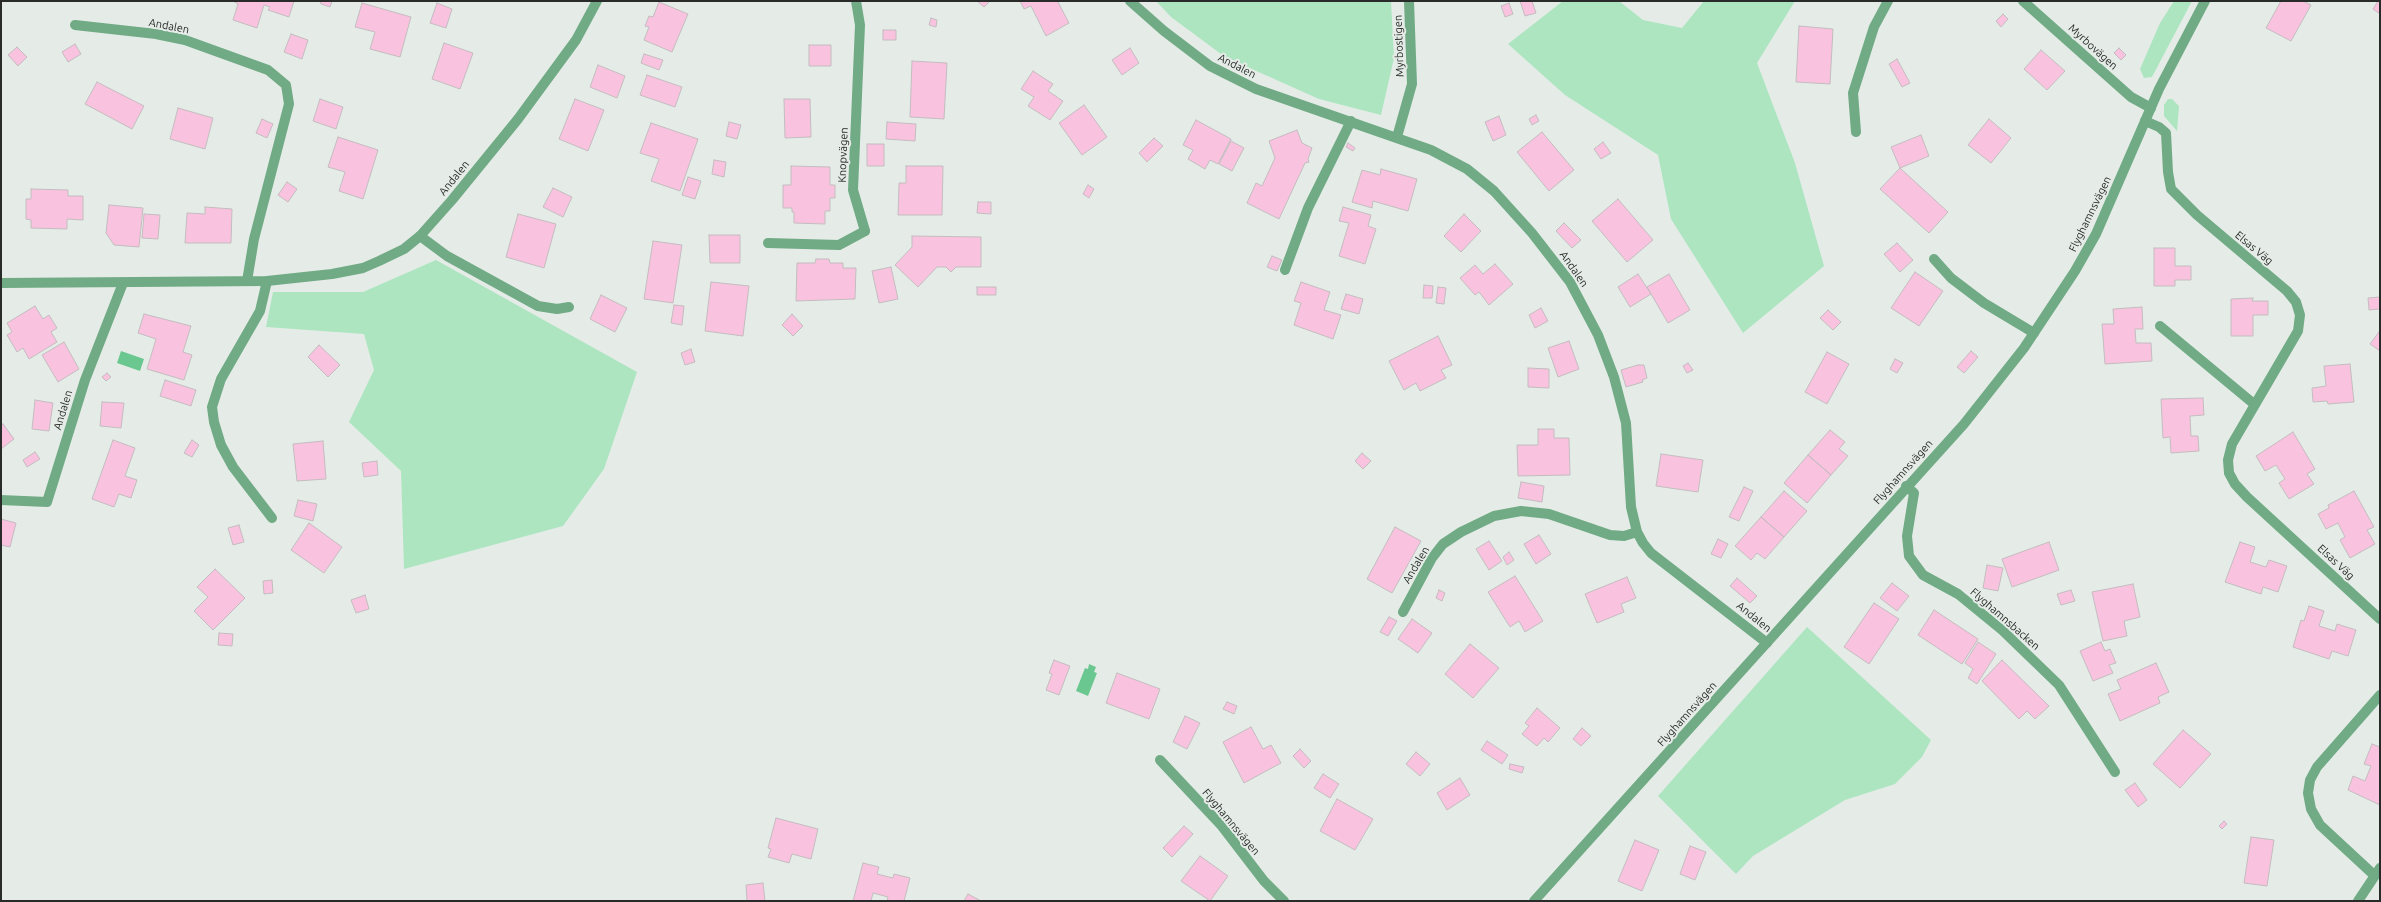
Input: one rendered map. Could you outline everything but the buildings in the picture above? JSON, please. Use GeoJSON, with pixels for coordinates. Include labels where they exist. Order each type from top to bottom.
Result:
{"type":"FeatureCollection","features":[{"type":"Feature","properties":{"kind":"street","name":"Andalen"},"geometry":{"type":"LineString","coordinates":[[1,283],[267,282],[332,274],[363,268],[404,249],[420,236],[518,119],[576,40],[597,1]]}},
{"type":"Feature","properties":{"kind":"street","name":"Knopvägen"},"geometry":{"type":"LineString","coordinates":[[768,243],[838,245],[865,231],[853,190],[860,25],[856,1]]}},
{"type":"Feature","properties":{"kind":"street","name":"Andalen"},"geometry":{"type":"LineString","coordinates":[[1130,1],[1164,31],[1210,66],[1256,89],[1431,150],[1467,169],[1494,191],[1532,233],[1570,282],[1598,335],[1620,398],[1626,423],[1631,507],[1637,532],[1651,553],[1767,643]]}},
{"type":"Feature","properties":{"kind":"street","name":"Myrbostigen"},"geometry":{"type":"LineString","coordinates":[[1397,137],[1412,84],[1409,1]]}},
{"type":"Feature","properties":{"kind":"street"},"geometry":{"type":"LineString","coordinates":[[1856,132],[1854,93],[1874,27],[1888,1]]}},
{"type":"Feature","properties":{"kind":"street","name":"Myrbovägen"},"geometry":{"type":"LineString","coordinates":[[2023,1],[2131,97],[2151,108]]}},
{"type":"Feature","properties":{"kind":"street","name":"Flyghamnsvägen"},"geometry":{"type":"LineString","coordinates":[[1534,901],[1767,643],[1906,486],[1964,424],[2034,333],[2096,234],[2151,108],[2205,1]]}},
{"type":"Feature","properties":{"kind":"street","name":"Andalen"},"geometry":{"type":"LineString","coordinates":[[75,25],[156,34],[185,40],[268,70],[286,85],[290,104],[254,239],[247,282]]}},
{"type":"Feature","properties":{"kind":"street"},"geometry":{"type":"LineString","coordinates":[[1285,270],[1308,208],[1351,121]]}},
{"type":"Feature","properties":{"kind":"street","name":"Elsas Väg"},"geometry":{"type":"LineString","coordinates":[[2145,121],[2159,127],[2166,133],[2168,172],[2171,188],[2197,215],[2286,291],[2296,302],[2300,315],[2298,331],[2232,444],[2228,460],[2229,473],[2235,484],[2380,619]]}},
{"type":"Feature","properties":{"kind":"street"},"geometry":{"type":"LineString","coordinates":[[420,236],[448,256],[538,306],[556,309],[569,306]]}},
{"type":"Feature","properties":{"kind":"street"},"geometry":{"type":"LineString","coordinates":[[1934,259],[1951,278],[1984,303],[2034,333]]}},
{"type":"Feature","properties":{"kind":"street"},"geometry":{"type":"LineString","coordinates":[[267,282],[260,311],[221,379],[212,407],[214,422],[221,445],[237,472],[272,518]]}},
{"type":"Feature","properties":{"kind":"street","name":"Andalen"},"geometry":{"type":"LineString","coordinates":[[1,500],[47,502],[85,380],[123,283]]}},
{"type":"Feature","properties":{"kind":"street"},"geometry":{"type":"LineString","coordinates":[[2160,326],[2254,404]]}},
{"type":"Feature","properties":{"kind":"street","name":"Flyghamnsbacken"},"geometry":{"type":"LineString","coordinates":[[1906,486],[1914,493],[1908,536],[1910,556],[1923,574],[1958,594],[2002,630],[2060,685],[2115,772]]}},
{"type":"Feature","properties":{"kind":"street","name":"Andalen"},"geometry":{"type":"LineString","coordinates":[[1403,612],[1432,558],[1443,544],[1461,532],[1494,516],[1521,511],[1549,514],[1610,535],[1624,536],[1637,532]]}},
{"type":"Feature","properties":{"kind":"street"},"geometry":{"type":"LineString","coordinates":[[2358,901],[2377,871],[2320,825],[2311,809],[2308,793],[2310,780],[2317,767],[2380,695]]}},
{"type":"Feature","properties":{"kind":"street","name":"Flyghamnsvägen"},"geometry":{"type":"LineString","coordinates":[[1160,760],[1221,825],[1264,881],[1284,901]]}},
{"type":"Feature","properties":{"kind":"shaded area"},"geometry":{"type":"Polygon","coordinates":[[[1156,1],[1391,1],[1394,58],[1381,115],[1319,99],[1225,57],[1171,17],[1156,1]]]}},
{"type":"Feature","properties":{"kind":"shaded area"},"geometry":{"type":"Polygon","coordinates":[[[1563,1],[1619,1],[1643,20],[1682,28],[1704,1],[1795,1],[1757,63],[1795,163],[1824,266],[1743,333],[1671,219],[1658,155],[1565,95],[1508,44],[1563,1]]]}},
{"type":"Feature","properties":{"kind":"shaded area"},"geometry":{"type":"Polygon","coordinates":[[[2174,1],[2192,1],[2152,77],[2144,78],[2140,69],[2160,23],[2174,1]]]}},
{"type":"Feature","properties":{"kind":"shaded area"},"geometry":{"type":"Polygon","coordinates":[[[2168,99],[2172,99],[2179,106],[2177,131],[2164,116],[2164,105],[2168,99]]]}},
{"type":"Feature","properties":{"kind":"shaded area"},"geometry":{"type":"Polygon","coordinates":[[[436,260],[637,372],[604,469],[563,526],[404,569],[401,471],[349,422],[374,370],[364,334],[266,327],[273,292],[363,292],[436,260]]]}},
{"type":"Feature","properties":{"kind":"shaded area"},"geometry":{"type":"Polygon","coordinates":[[[121,351],[144,359],[140,371],[117,363],[121,351]]]}},
{"type":"Feature","properties":{"kind":"shaded area"},"geometry":{"type":"Polygon","coordinates":[[[1807,627],[1931,740],[1922,757],[1895,784],[1845,800],[1753,856],[1736,874],[1658,796],[1807,627]]]}},
{"type":"Feature","properties":{"kind":"shaded area"},"geometry":{"type":"Polygon","coordinates":[[[1089,664],[1096,667],[1094,672],[1097,673],[1088,696],[1076,691],[1085,668],[1088,669],[1089,664]]]}}]}
